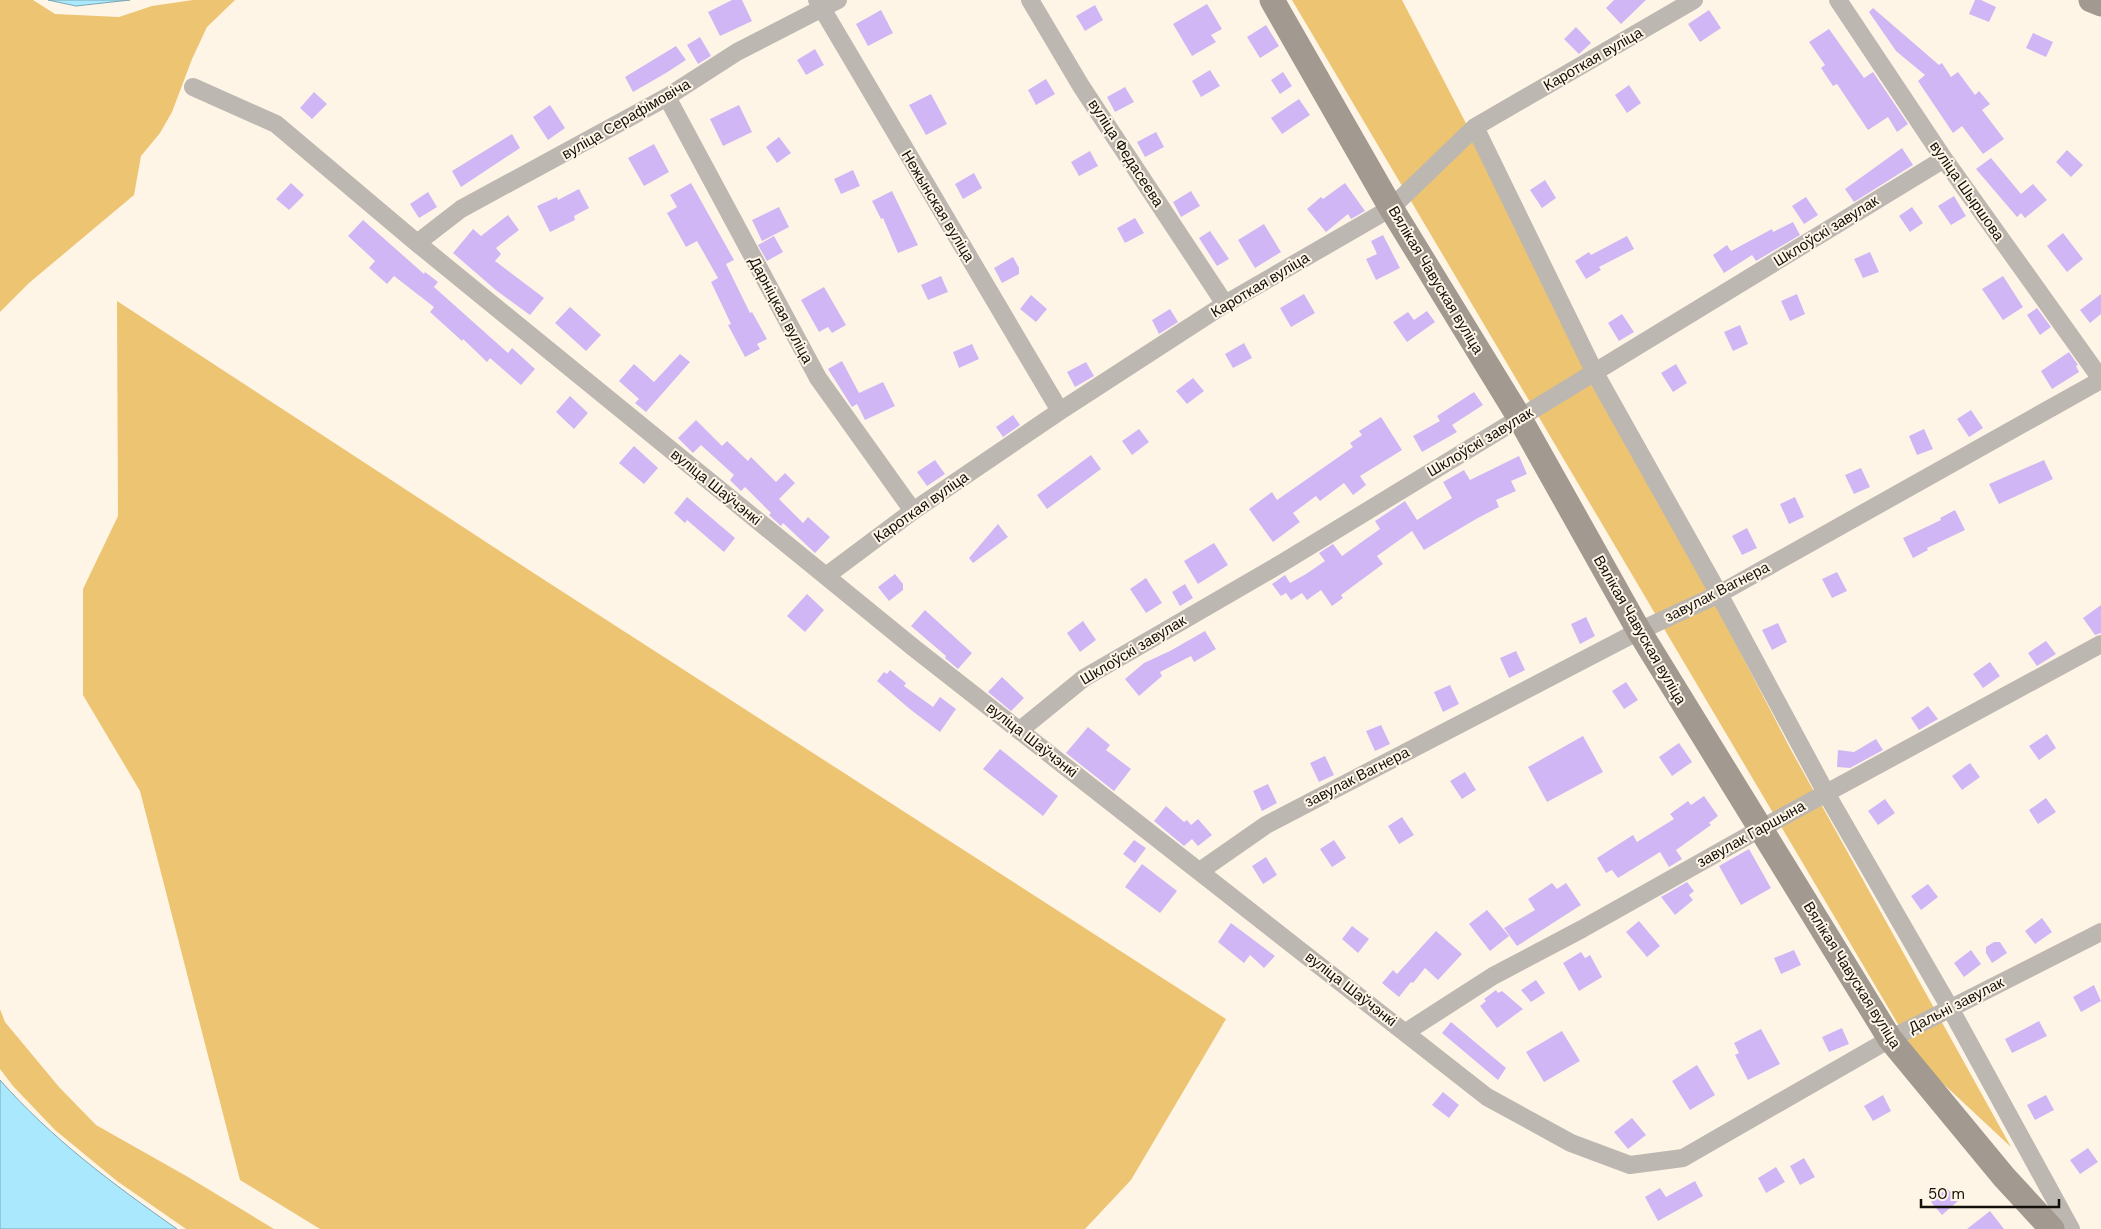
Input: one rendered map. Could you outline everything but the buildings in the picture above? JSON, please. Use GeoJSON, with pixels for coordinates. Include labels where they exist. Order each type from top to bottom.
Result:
{"type":"FeatureCollection","features":[{"type":"Feature","properties":{"kind":"main road","name":"Вялікая Чавуская вуліца"},"geometry":{"type":"LineString","coordinates":[[1272,0],[1391,208],[1519,417],[1639,631],[1890,1039],[2004,1177],[2052,1229]]}},
{"type":"Feature","properties":{"kind":"street","name":"вуліца Серафімовіча"},"geometry":{"type":"LineString","coordinates":[[417,243],[461,209],[667,97],[737,52],[819,5],[838,0]]}},
{"type":"Feature","properties":{"kind":"street","name":"вуліца Федасеева"},"geometry":{"type":"LineString","coordinates":[[1030,0],[1081,86],[1225,304]]}},
{"type":"Feature","properties":{"kind":"street","name":"Кароткая вуліца"},"geometry":{"type":"LineString","coordinates":[[826,576],[913,511],[1225,304],[1391,208],[1475,127],[1694,0]]}},
{"type":"Feature","properties":{"kind":"street","name":"вуліца Шыршова"},"geometry":{"type":"LineString","coordinates":[[1838,0],[1944,159],[2101,380]]}},
{"type":"Feature","properties":{"kind":"street","name":"Нежынская вуліца"},"geometry":{"type":"LineString","coordinates":[[819,5],[1060,412]]}},
{"type":"Feature","properties":{"kind":"street","name":"вуліца Шаўчэнкі"},"geometry":{"type":"LineString","coordinates":[[193,87],[276,124],[417,243],[914,648],[1487,1097],[1570,1143],[1630,1165],[1683,1158]]}},
{"type":"Feature","properties":{"kind":"street","name":"Дарніцкая вуліца"},"geometry":{"type":"LineString","coordinates":[[667,97],[818,378],[913,511]]}},
{"type":"Feature","properties":{"kind":"street"},"geometry":{"type":"LineString","coordinates":[[1475,127],[1595,373],[1720,594],[1826,793],[1950,1008],[2071,1229]]}},
{"type":"Feature","properties":{"kind":"street","name":"Шклоўскі завулак"},"geometry":{"type":"LineString","coordinates":[[1020,730],[1084,678],[1282,563],[1944,159]]}},
{"type":"Feature","properties":{"kind":"street","name":"завулак Вагнера"},"geometry":{"type":"LineString","coordinates":[[1200,871],[1266,825],[1639,631],[1720,594],[2101,380]]}},
{"type":"Feature","properties":{"kind":"street","name":"завулак Гаршына"},"geometry":{"type":"LineString","coordinates":[[1406,1032],[1493,976],[2101,644]]}},
{"type":"Feature","properties":{"kind":"street","name":"Дальні завулак"},"geometry":{"type":"LineString","coordinates":[[1683,1158],[1890,1039],[2101,932]]}},
{"type":"Feature","properties":{"kind":"shaded area"},"geometry":{"type":"Polygon","coordinates":[[[0,0],[33,0],[55,14],[119,17],[152,6],[193,0],[235,0],[207,27],[192,59],[172,112],[160,133],[141,156],[134,195],[29,283],[0,312],[0,0]]]}},
{"type":"Feature","properties":{"kind":"shaded area"},"geometry":{"type":"Polygon","coordinates":[[[1292,0],[1402,0],[1791,750],[2011,1147],[1921,1063],[1292,0]]]}},
{"type":"Feature","properties":{"kind":"shaded area"},"geometry":{"type":"Polygon","coordinates":[[[117,301],[532,572],[1226,1019],[1131,1180],[1085,1229],[320,1229],[240,1180],[140,791],[83,695],[83,589],[118,516],[117,301]]]}},
{"type":"Feature","properties":{"kind":"shaded area"},"geometry":{"type":"Polygon","coordinates":[[[0,1009],[5,1022],[59,1087],[96,1125],[188,1177],[274,1229],[186,1229],[117,1181],[55,1130],[13,1086],[0,1069],[0,1009]]]}},
{"type":"Feature","properties":{"kind":"water"},"geometry":{"type":"Polygon","coordinates":[[[48,0],[130,0],[76,6],[48,0]]]}},
{"type":"Feature","properties":{"kind":"water"},"geometry":{"type":"Polygon","coordinates":[[[0,1080],[41,1122],[84,1160],[177,1229],[0,1229],[0,1080]]]}}]}
